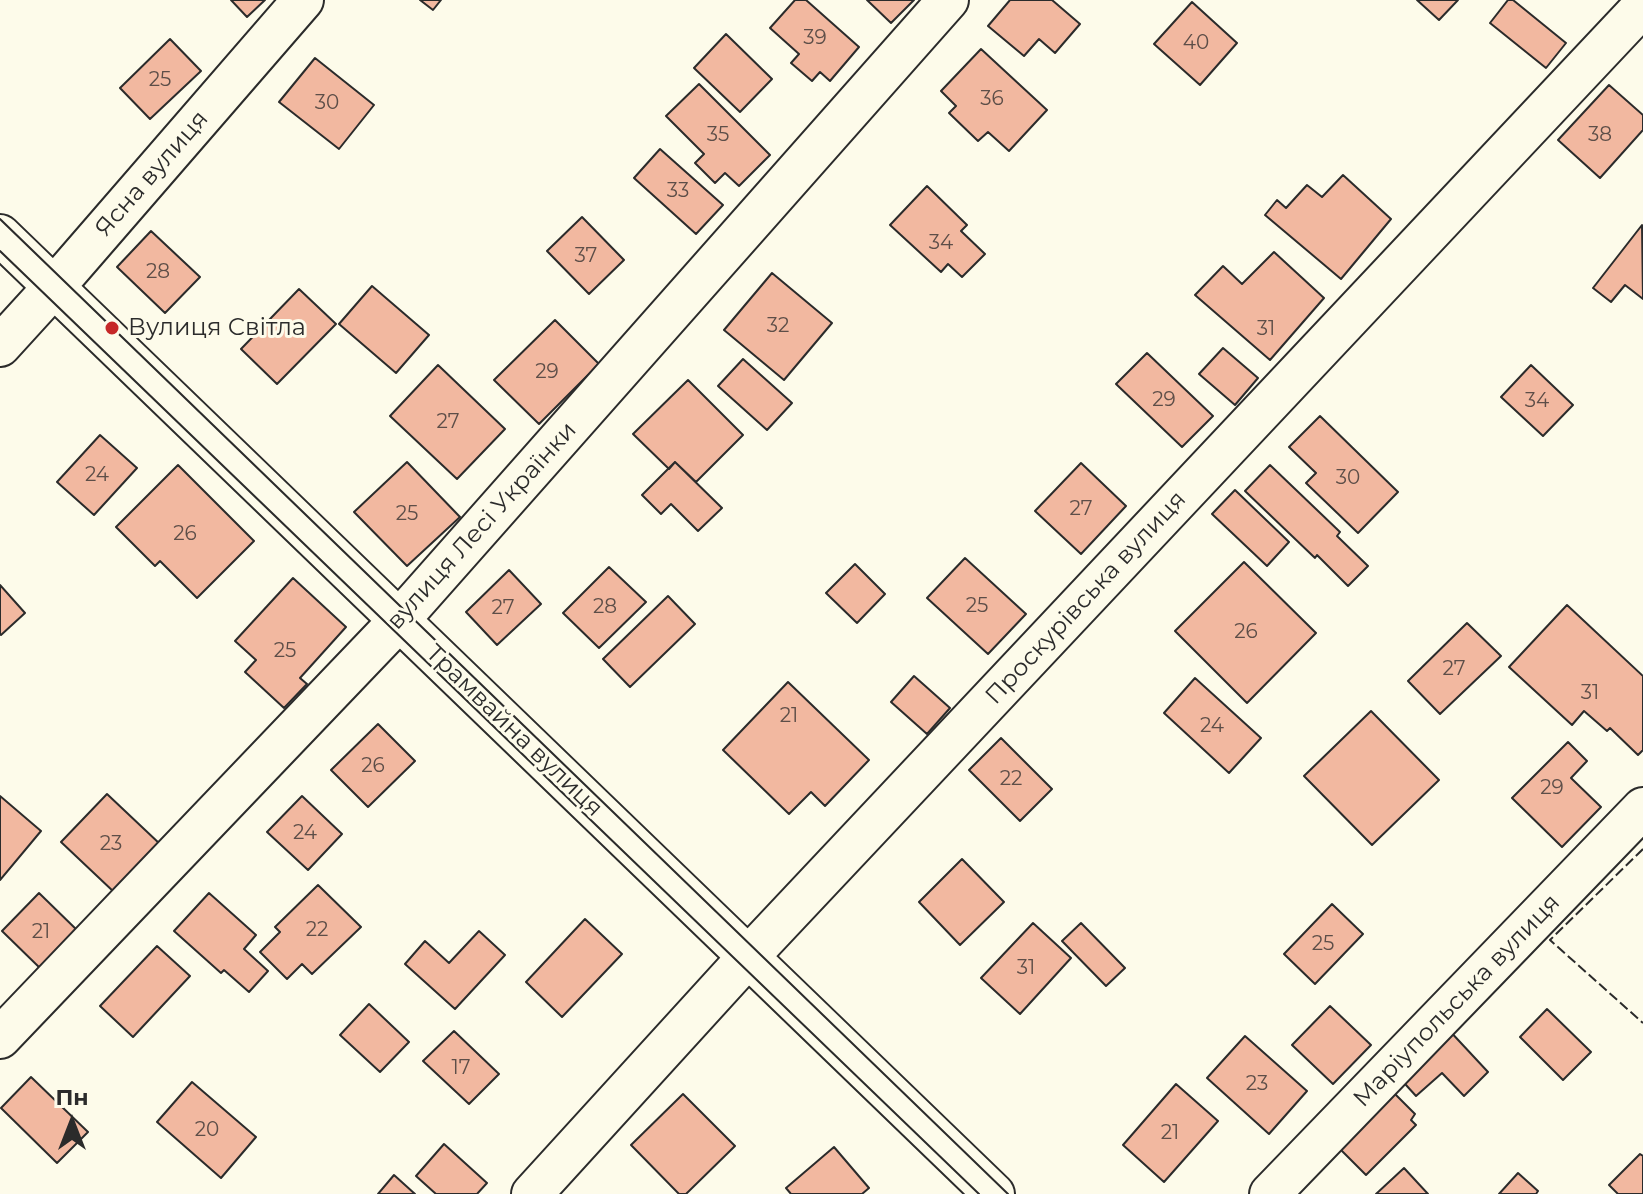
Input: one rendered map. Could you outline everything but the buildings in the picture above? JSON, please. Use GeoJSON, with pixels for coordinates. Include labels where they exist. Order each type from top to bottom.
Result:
{"type":"FeatureCollection","features":[{"type":"Feature","properties":{"kind":"street","name":"Ясна вулиця"},"geometry":{"type":"LineString","coordinates":[[0,346],[303,0]]}},
{"type":"Feature","properties":{"kind":"street","name":"вулиця Лесі Українки"},"geometry":{"type":"LineString","coordinates":[[0,1038],[399,620],[948,0]]}},
{"type":"Feature","properties":{"kind":"street","name":"Проскурівська вулиця"},"geometry":{"type":"LineString","coordinates":[[532,1194],[748,957],[1643,6]]}},
{"type":"Feature","properties":{"kind":"street","name":"Трамвайна вулиця"},"geometry":{"type":"LineString","coordinates":[[0,235],[994,1194]]}},
{"type":"Feature","properties":{"kind":"street","name":"Маріупольська вулиця"},"geometry":{"type":"LineString","coordinates":[[1270,1194],[1643,808]]}},
{"type":"Feature","properties":{"kind":"tram line"},"geometry":{"type":"LineString","coordinates":[[0,219],[1008,1194]]}},
{"type":"Feature","properties":{"kind":"tram line"},"geometry":{"type":"LineString","coordinates":[[0,251],[979,1194]]}},
{"type":"Feature","properties":{"kind":"fence"},"geometry":{"type":"LineString","coordinates":[[1643,849],[1550,940],[1643,1023]]}},
{"type":"Feature","properties":{"kind":"place","name":"Вулиця Світла"},"geometry":{"type":"Point","coordinates":[112,328]}}]}
